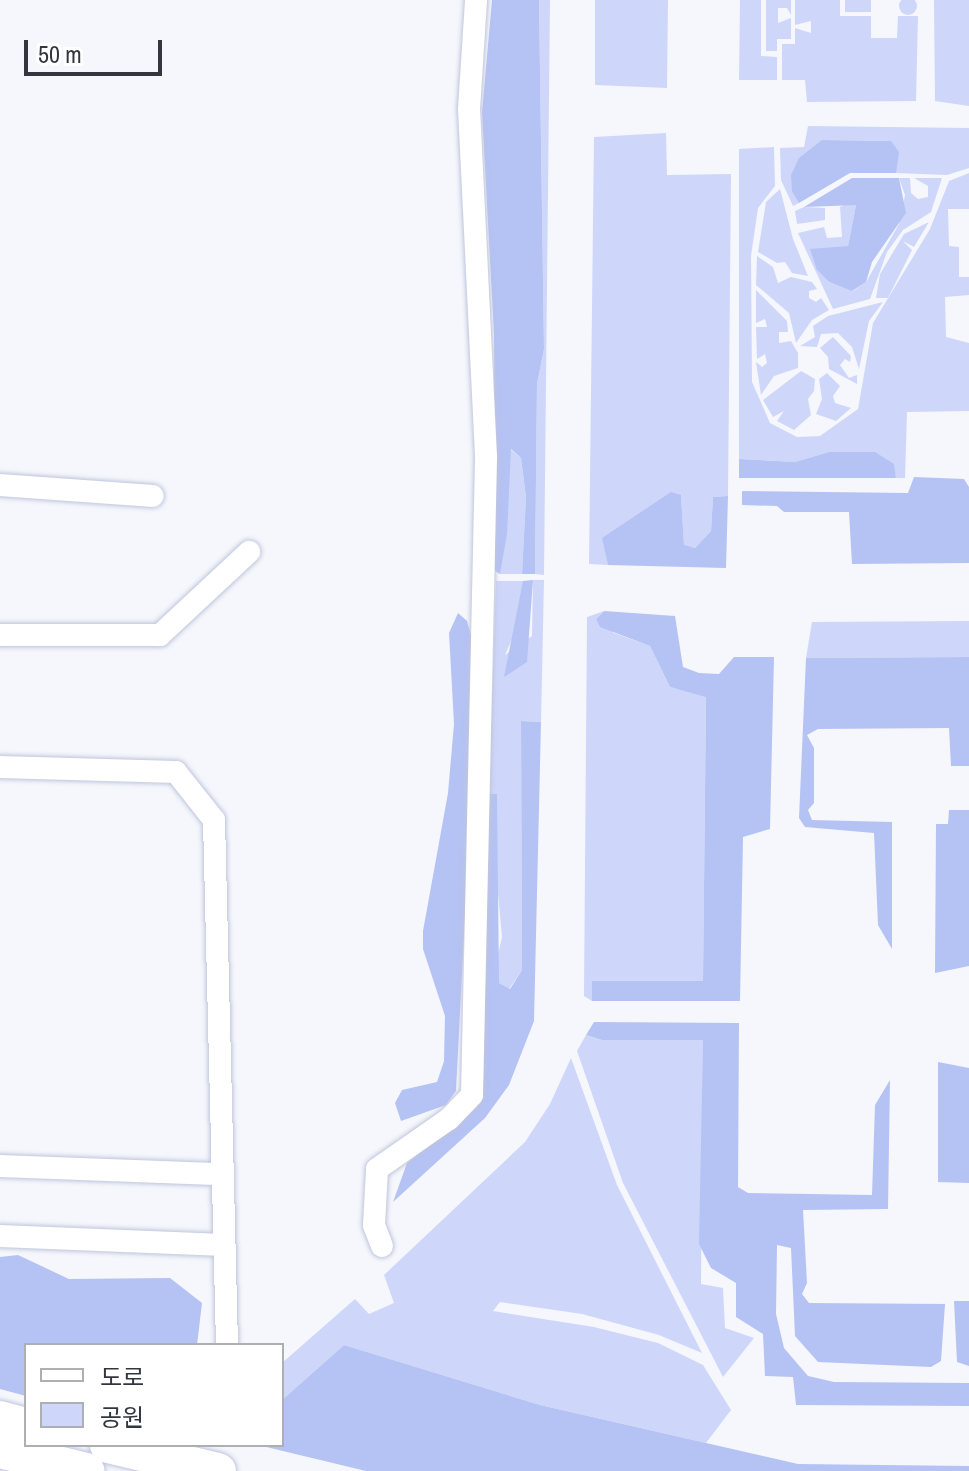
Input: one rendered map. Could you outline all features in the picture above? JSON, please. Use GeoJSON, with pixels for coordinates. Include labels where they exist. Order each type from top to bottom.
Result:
{"type":"FeatureCollection","features":[{"type":"Feature","properties":{"kind":"highway"},"geometry":{"type":"LineString","coordinates":[[0,1419],[24,1425]]}},
{"type":"Feature","properties":{"kind":"highway"},"geometry":{"type":"LineString","coordinates":[[0,1450],[86,1471]]}},
{"type":"Feature","properties":{"kind":"highway"},"geometry":{"type":"LineString","coordinates":[[124,1453],[218,1471]]}},
{"type":"Feature","properties":{"kind":"street"},"geometry":{"type":"LineString","coordinates":[[382,1246],[374,1225],[377,1169],[449,1119],[472,1095],[486,456],[469,109],[476,0]]}},
{"type":"Feature","properties":{"kind":"street"},"geometry":{"type":"LineString","coordinates":[[0,485],[153,496]]}},
{"type":"Feature","properties":{"kind":"street"},"geometry":{"type":"LineString","coordinates":[[0,635],[160,635],[249,552]]}},
{"type":"Feature","properties":{"kind":"street"},"geometry":{"type":"LineString","coordinates":[[0,767],[176,772],[214,820],[227,1343]]}},
{"type":"Feature","properties":{"kind":"street"},"geometry":{"type":"LineString","coordinates":[[0,1166],[222,1174]]}},
{"type":"Feature","properties":{"kind":"street"},"geometry":{"type":"LineString","coordinates":[[0,1236],[224,1245]]}},
{"type":"Feature","properties":{"kind":"green space"},"geometry":{"type":"Polygon","coordinates":[[[904,-1],[912,-1],[916,3],[914,12],[908,15],[899,6],[904,-1]]]}},
{"type":"Feature","properties":{"kind":"green space"},"geometry":{"type":"Polygon","coordinates":[[[539,0],[550,0],[544,575],[535,574],[537,384],[544,349],[539,0]]]}},
{"type":"Feature","properties":{"kind":"green space"},"geometry":{"type":"Polygon","coordinates":[[[595,0],[668,0],[667,88],[595,85],[595,0]]]}},
{"type":"Feature","properties":{"kind":"green space"},"geometry":{"type":"Polygon","coordinates":[[[740,0],[761,0],[761,56],[777,57],[777,80],[739,80],[740,0]]]}},
{"type":"Feature","properties":{"kind":"green space"},"geometry":{"type":"Polygon","coordinates":[[[766,0],[791,0],[791,15],[787,8],[778,8],[778,23],[791,18],[791,39],[777,39],[777,51],[766,51],[766,0]]]}},
{"type":"Feature","properties":{"kind":"green space"},"geometry":{"type":"Polygon","coordinates":[[[795,0],[840,0],[840,16],[871,16],[871,38],[897,38],[898,16],[918,16],[916,101],[807,102],[805,80],[782,80],[782,44],[795,44],[795,28],[811,33],[811,21],[795,25],[795,0]]]}},
{"type":"Feature","properties":{"kind":"green space"},"geometry":{"type":"Polygon","coordinates":[[[845,0],[871,0],[871,12],[845,12],[845,0]]]}},
{"type":"Feature","properties":{"kind":"green space"},"geometry":{"type":"Polygon","coordinates":[[[934,0],[969,0],[969,106],[935,101],[934,0]]]}},
{"type":"Feature","properties":{"kind":"green space"},"geometry":{"type":"Polygon","coordinates":[[[808,126],[969,128],[969,168],[947,175],[896,173],[891,141],[822,140],[792,192],[799,203],[793,206],[781,180],[780,148],[804,147],[808,126]]]}},
{"type":"Feature","properties":{"kind":"green space"},"geometry":{"type":"Polygon","coordinates":[[[666,133],[667,175],[731,174],[728,496],[713,497],[711,531],[695,548],[684,546],[681,495],[603,538],[608,565],[589,564],[594,137],[666,133]]]}},
{"type":"Feature","properties":{"kind":"green space"},"geometry":{"type":"Polygon","coordinates":[[[774,147],[775,186],[758,208],[751,256],[752,382],[770,423],[797,437],[820,436],[858,409],[873,323],[930,229],[949,181],[969,173],[969,209],[948,209],[949,246],[959,247],[959,277],[969,277],[969,295],[945,297],[946,337],[969,343],[969,411],[907,412],[905,478],[896,478],[893,464],[829,452],[795,462],[739,459],[739,149],[774,147]]]}},
{"type":"Feature","properties":{"kind":"green space"},"geometry":{"type":"Polygon","coordinates":[[[899,178],[910,178],[911,193],[918,199],[928,197],[928,186],[914,178],[942,178],[931,212],[903,230],[887,252],[870,299],[833,309],[798,233],[824,227],[827,238],[842,237],[840,207],[852,201],[856,205],[848,246],[817,270],[829,282],[853,291],[866,282],[899,224],[905,195],[899,178]]]}},
{"type":"Feature","properties":{"kind":"green space"},"geometry":{"type":"Polygon","coordinates":[[[780,189],[793,239],[808,276],[792,273],[785,262],[777,263],[758,252],[766,202],[780,189]]]}},
{"type":"Feature","properties":{"kind":"green space"},"geometry":{"type":"Polygon","coordinates":[[[804,207],[825,208],[825,220],[797,224],[795,211],[804,207]]]}},
{"type":"Feature","properties":{"kind":"green space"},"geometry":{"type":"Polygon","coordinates":[[[929,222],[914,247],[903,241],[912,250],[888,298],[876,298],[880,274],[904,234],[929,222]]]}},
{"type":"Feature","properties":{"kind":"green space"},"geometry":{"type":"Polygon","coordinates":[[[757,256],[773,267],[778,283],[791,277],[812,282],[817,289],[809,291],[809,298],[816,302],[821,298],[829,310],[812,320],[796,343],[789,313],[756,285],[757,256]]]}},
{"type":"Feature","properties":{"kind":"green space"},"geometry":{"type":"Polygon","coordinates":[[[756,290],[787,321],[788,332],[779,332],[779,343],[791,341],[798,353],[798,368],[774,376],[761,395],[756,362],[762,367],[767,363],[765,354],[757,359],[756,327],[767,327],[765,319],[756,323],[756,290]]]}},
{"type":"Feature","properties":{"kind":"green space"},"geometry":{"type":"Polygon","coordinates":[[[883,302],[869,321],[859,369],[852,347],[838,333],[821,334],[817,347],[800,346],[815,337],[813,326],[828,316],[883,302]]]}},
{"type":"Feature","properties":{"kind":"green space"},"geometry":{"type":"Polygon","coordinates":[[[833,337],[851,356],[850,362],[845,359],[840,365],[849,378],[857,375],[857,384],[829,369],[828,357],[820,348],[833,337]]]}},
{"type":"Feature","properties":{"kind":"green space"},"geometry":{"type":"Polygon","coordinates":[[[801,371],[815,379],[814,391],[808,399],[811,415],[794,430],[777,421],[784,411],[773,417],[763,400],[801,371]]]}},
{"type":"Feature","properties":{"kind":"green space"},"geometry":{"type":"Polygon","coordinates":[[[827,373],[840,386],[833,396],[835,403],[851,408],[836,421],[816,414],[822,399],[819,379],[827,373]]]}},
{"type":"Feature","properties":{"kind":"green space"},"geometry":{"type":"Polygon","coordinates":[[[510,449],[521,458],[526,497],[522,574],[500,574],[510,449]]]}},
{"type":"Feature","properties":{"kind":"green space"},"geometry":{"type":"Polygon","coordinates":[[[533,580],[544,580],[541,722],[521,721],[522,970],[509,989],[499,983],[496,963],[502,937],[489,794],[496,581],[523,581],[517,628],[505,655],[532,636],[533,580]]]}},
{"type":"Feature","properties":{"kind":"green space"},"geometry":{"type":"Polygon","coordinates":[[[604,611],[596,619],[614,633],[650,646],[670,687],[706,696],[703,982],[593,981],[592,1001],[584,996],[587,617],[604,611]]]}},
{"type":"Feature","properties":{"kind":"green space"},"geometry":{"type":"Polygon","coordinates":[[[969,621],[969,657],[806,658],[812,622],[969,621]]]}},
{"type":"Feature","properties":{"kind":"green space"},"geometry":{"type":"Polygon","coordinates":[[[586,1035],[602,1040],[703,1039],[701,1284],[723,1288],[725,1328],[754,1338],[723,1377],[623,1183],[577,1051],[586,1035]]]}},
{"type":"Feature","properties":{"kind":"green space"},"geometry":{"type":"Polygon","coordinates":[[[571,1058],[617,1185],[702,1353],[659,1335],[582,1314],[500,1302],[493,1311],[594,1327],[658,1343],[703,1365],[731,1410],[706,1443],[540,1405],[344,1345],[284,1398],[284,1361],[355,1299],[369,1314],[394,1303],[384,1275],[525,1142],[550,1104],[571,1058]]]}},
{"type":"Feature","properties":{"kind":"shaded area"},"geometry":{"type":"Polygon","coordinates":[[[492,0],[539,0],[544,349],[537,384],[535,574],[522,574],[526,497],[521,458],[511,449],[507,534],[500,574],[495,571],[494,335],[482,112],[492,0]]]}},
{"type":"Feature","properties":{"kind":"shaded area"},"geometry":{"type":"Polygon","coordinates":[[[822,140],[891,141],[899,152],[896,173],[850,173],[799,203],[792,192],[791,175],[799,158],[822,140]]]}},
{"type":"Feature","properties":{"kind":"shaded area"},"geometry":{"type":"Polygon","coordinates":[[[852,178],[899,178],[906,213],[872,262],[866,282],[852,291],[829,282],[817,270],[810,249],[848,246],[856,205],[804,207],[852,178]]]}},
{"type":"Feature","properties":{"kind":"shaded area"},"geometry":{"type":"Polygon","coordinates":[[[829,452],[875,452],[894,464],[896,478],[739,478],[739,459],[795,462],[829,452]]]}},
{"type":"Feature","properties":{"kind":"shaded area"},"geometry":{"type":"Polygon","coordinates":[[[914,477],[964,479],[969,487],[969,563],[852,564],[849,512],[784,512],[777,506],[742,505],[742,491],[908,493],[914,477]]]}},
{"type":"Feature","properties":{"kind":"shaded area"},"geometry":{"type":"Polygon","coordinates":[[[671,492],[681,495],[684,545],[695,548],[711,531],[713,497],[728,496],[726,568],[608,565],[602,538],[671,492]]]}},
{"type":"Feature","properties":{"kind":"shaded area"},"geometry":{"type":"Polygon","coordinates":[[[533,580],[527,662],[504,677],[523,581],[533,580]]]}},
{"type":"Feature","properties":{"kind":"shaded area"},"geometry":{"type":"Polygon","coordinates":[[[604,611],[675,616],[683,667],[699,673],[719,674],[734,657],[774,657],[770,829],[743,837],[740,1001],[592,1001],[592,981],[703,981],[706,697],[670,687],[650,646],[600,627],[596,619],[604,611]]]}},
{"type":"Feature","properties":{"kind":"shaded area"},"geometry":{"type":"Polygon","coordinates":[[[458,613],[467,621],[471,635],[471,800],[456,1091],[446,1105],[401,1121],[395,1103],[402,1090],[437,1082],[444,1061],[445,1016],[423,949],[423,931],[448,793],[454,724],[449,633],[458,613]]]}},
{"type":"Feature","properties":{"kind":"shaded area"},"geometry":{"type":"Polygon","coordinates":[[[969,657],[969,766],[951,766],[949,728],[818,729],[807,735],[814,748],[814,803],[808,810],[812,820],[892,822],[892,949],[878,925],[874,833],[805,827],[799,818],[806,658],[969,657]]]}},
{"type":"Feature","properties":{"kind":"shaded area"},"geometry":{"type":"Polygon","coordinates":[[[521,721],[541,722],[534,1021],[509,1085],[485,1118],[393,1202],[407,1163],[473,1110],[483,1085],[489,794],[497,794],[499,983],[510,989],[522,970],[521,721]]]}},
{"type":"Feature","properties":{"kind":"shaded area"},"geometry":{"type":"Polygon","coordinates":[[[949,810],[969,810],[969,966],[935,973],[936,824],[948,824],[949,810]]]}},
{"type":"Feature","properties":{"kind":"shaded area"},"geometry":{"type":"Polygon","coordinates":[[[594,1022],[739,1023],[738,1187],[748,1193],[872,1195],[875,1105],[890,1080],[888,1209],[803,1210],[807,1283],[802,1294],[809,1303],[945,1304],[941,1361],[931,1367],[818,1362],[795,1336],[791,1248],[777,1245],[776,1314],[784,1348],[808,1376],[834,1382],[969,1383],[969,1406],[796,1405],[793,1377],[765,1376],[763,1334],[736,1317],[736,1283],[711,1268],[699,1244],[703,1040],[602,1040],[586,1035],[594,1022]]]}},
{"type":"Feature","properties":{"kind":"shaded area"},"geometry":{"type":"Polygon","coordinates":[[[938,1062],[969,1068],[969,1183],[938,1182],[938,1062]]]}},
{"type":"Feature","properties":{"kind":"shaded area"},"geometry":{"type":"Polygon","coordinates":[[[18,1255],[69,1279],[170,1278],[202,1303],[197,1343],[24,1343],[24,1395],[0,1389],[0,1257],[18,1255]]]}},
{"type":"Feature","properties":{"kind":"shaded area"},"geometry":{"type":"Polygon","coordinates":[[[954,1301],[969,1301],[969,1366],[957,1362],[954,1301]]]}},
{"type":"Feature","properties":{"kind":"shaded area"},"geometry":{"type":"Polygon","coordinates":[[[344,1345],[540,1405],[798,1464],[969,1466],[969,1471],[366,1471],[266,1447],[284,1447],[284,1398],[344,1345]]]}}]}
